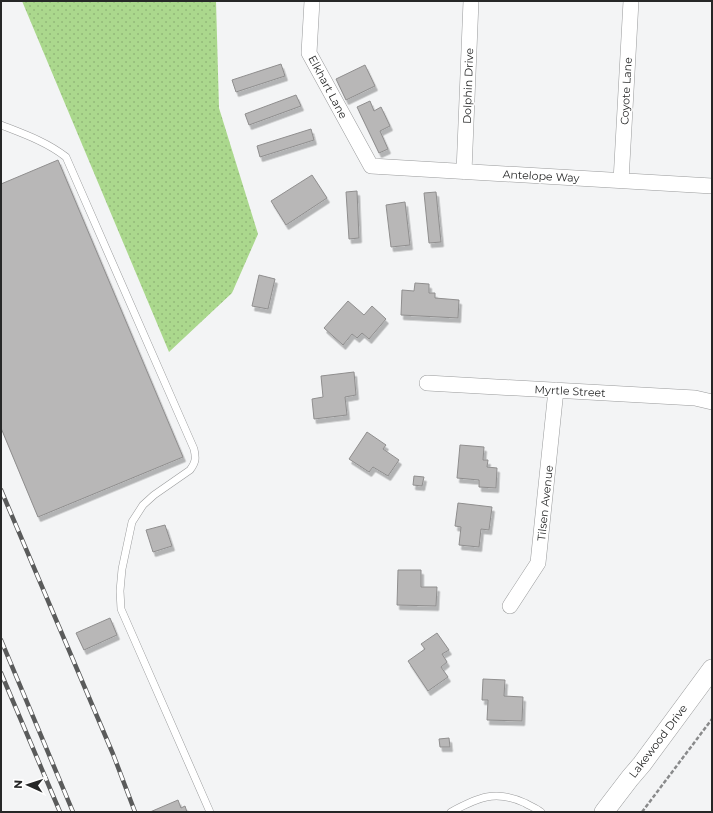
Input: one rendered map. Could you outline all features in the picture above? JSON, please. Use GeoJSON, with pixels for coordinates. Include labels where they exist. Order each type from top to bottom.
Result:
{"type":"FeatureCollection","features":[{"type":"Feature","properties":{"kind":"street","name":"Elkhart Lane"},"geometry":{"type":"LineString","coordinates":[[312,1],[310,53],[371,166]]}},
{"type":"Feature","properties":{"kind":"street","name":"Dolphin Drive"},"geometry":{"type":"LineString","coordinates":[[464,172],[471,1]]}},
{"type":"Feature","properties":{"kind":"street","name":"Coyote Lane"},"geometry":{"type":"LineString","coordinates":[[621,181],[631,1]]}},
{"type":"Feature","properties":{"kind":"street","name":"Antelope Way"},"geometry":{"type":"LineString","coordinates":[[371,166],[712,186]]}},
{"type":"Feature","properties":{"kind":"street","name":"Myrtle Street"},"geometry":{"type":"LineString","coordinates":[[427,383],[695,398],[712,402]]}},
{"type":"Feature","properties":{"kind":"street","name":"Tilsen Avenue"},"geometry":{"type":"LineString","coordinates":[[510,606],[538,563],[556,390]]}},
{"type":"Feature","properties":{"kind":"street","name":"Lakewood Drive"},"geometry":{"type":"LineString","coordinates":[[604,812],[642,764],[712,669]]}},
{"type":"Feature","properties":{"kind":"lane"},"geometry":{"type":"LineString","coordinates":[[1,125],[37,139],[59,151],[66,157],[194,449],[196,457],[190,470],[154,495],[143,505],[132,522],[122,569],[120,591],[121,610],[210,812]]}},
{"type":"Feature","properties":{"kind":"lane"},"geometry":{"type":"LineString","coordinates":[[451,812],[470,802],[488,796],[502,795],[520,801],[538,809],[541,812]]}},
{"type":"Feature","properties":{"kind":"path"},"geometry":{"type":"LineString","coordinates":[[642,812],[712,719]]}},
{"type":"Feature","properties":{"kind":"green space"},"geometry":{"type":"Polygon","coordinates":[[[22,1],[216,1],[219,108],[258,234],[232,293],[169,352],[22,1]]]}},
{"type":"Feature","properties":{"kind":"building"},"geometry":{"type":"Polygon","coordinates":[[[281,64],[285,76],[236,92],[232,80],[281,64]]]}},
{"type":"Feature","properties":{"kind":"building"},"geometry":{"type":"Polygon","coordinates":[[[365,65],[375,86],[346,100],[336,79],[365,65]]]}},
{"type":"Feature","properties":{"kind":"building"},"geometry":{"type":"Polygon","coordinates":[[[296,95],[301,106],[249,125],[245,114],[296,95]]]}},
{"type":"Feature","properties":{"kind":"building"},"geometry":{"type":"Polygon","coordinates":[[[370,101],[374,111],[381,107],[390,126],[380,131],[388,149],[379,153],[357,107],[370,101]]]}},
{"type":"Feature","properties":{"kind":"building"},"geometry":{"type":"Polygon","coordinates":[[[311,129],[314,140],[260,157],[257,146],[311,129]]]}},
{"type":"Feature","properties":{"kind":"building"},"geometry":{"type":"Polygon","coordinates":[[[58,160],[183,457],[38,517],[1,428],[1,184],[58,160]]]}},
{"type":"Feature","properties":{"kind":"building"},"geometry":{"type":"Polygon","coordinates":[[[312,175],[327,198],[286,225],[271,201],[312,175]]]}},
{"type":"Feature","properties":{"kind":"building"},"geometry":{"type":"Polygon","coordinates":[[[357,191],[359,238],[349,239],[346,192],[357,191]]]}},
{"type":"Feature","properties":{"kind":"building"},"geometry":{"type":"Polygon","coordinates":[[[436,192],[441,242],[429,243],[424,193],[436,192]]]}},
{"type":"Feature","properties":{"kind":"building"},"geometry":{"type":"Polygon","coordinates":[[[405,202],[410,245],[391,247],[386,205],[405,202]]]}},
{"type":"Feature","properties":{"kind":"building"},"geometry":{"type":"Polygon","coordinates":[[[259,275],[275,279],[268,309],[252,306],[259,275]]]}},
{"type":"Feature","properties":{"kind":"building"},"geometry":{"type":"Polygon","coordinates":[[[415,283],[429,284],[429,293],[435,293],[435,298],[459,300],[458,318],[401,315],[402,290],[414,291],[415,283]]]}},
{"type":"Feature","properties":{"kind":"building"},"geometry":{"type":"Polygon","coordinates":[[[348,301],[364,315],[372,306],[386,319],[369,339],[362,333],[357,338],[352,334],[343,345],[324,328],[348,301]]]}},
{"type":"Feature","properties":{"kind":"building"},"geometry":{"type":"Polygon","coordinates":[[[354,372],[356,395],[345,397],[347,415],[314,419],[312,399],[323,397],[321,376],[354,372]]]}},
{"type":"Feature","properties":{"kind":"building"},"geometry":{"type":"Polygon","coordinates":[[[367,432],[386,445],[383,449],[399,460],[388,476],[373,467],[369,472],[349,459],[367,432]]]}},
{"type":"Feature","properties":{"kind":"building"},"geometry":{"type":"Polygon","coordinates":[[[460,445],[484,447],[483,460],[488,460],[487,467],[497,468],[496,488],[479,487],[479,480],[457,478],[460,445]]]}},
{"type":"Feature","properties":{"kind":"building"},"geometry":{"type":"Polygon","coordinates":[[[414,476],[424,477],[422,486],[413,485],[414,476]]]}},
{"type":"Feature","properties":{"kind":"building"},"geometry":{"type":"Polygon","coordinates":[[[458,503],[492,507],[489,530],[481,529],[479,547],[459,545],[461,527],[455,526],[458,503]]]}},
{"type":"Feature","properties":{"kind":"building"},"geometry":{"type":"Polygon","coordinates":[[[165,525],[172,546],[153,552],[146,530],[165,525]]]}},
{"type":"Feature","properties":{"kind":"building"},"geometry":{"type":"Polygon","coordinates":[[[398,570],[421,570],[421,587],[437,587],[436,606],[397,605],[398,570]]]}},
{"type":"Feature","properties":{"kind":"building"},"geometry":{"type":"Polygon","coordinates":[[[110,618],[117,635],[84,650],[76,633],[110,618]]]}},
{"type":"Feature","properties":{"kind":"building"},"geometry":{"type":"Polygon","coordinates":[[[437,633],[449,650],[442,654],[447,662],[441,667],[448,677],[428,691],[408,661],[425,649],[421,644],[437,633]]]}},
{"type":"Feature","properties":{"kind":"building"},"geometry":{"type":"Polygon","coordinates":[[[483,679],[505,680],[504,696],[523,697],[522,721],[487,720],[488,700],[482,700],[483,679]]]}},
{"type":"Feature","properties":{"kind":"building"},"geometry":{"type":"Polygon","coordinates":[[[449,738],[450,747],[440,747],[439,739],[449,738]]]}},
{"type":"Feature","properties":{"kind":"building"},"geometry":{"type":"Polygon","coordinates":[[[178,800],[181,808],[185,806],[187,812],[150,812],[178,800]]]}},
{"type":"Feature","properties":{"kind":"railway"},"geometry":{"type":"LineString","coordinates":[[1,490],[113,754],[135,812]]}},
{"type":"Feature","properties":{"kind":"railway"},"geometry":{"type":"LineString","coordinates":[[1,640],[73,812]]}},
{"type":"Feature","properties":{"kind":"railway"},"geometry":{"type":"LineString","coordinates":[[1,673],[60,812]]}}]}
